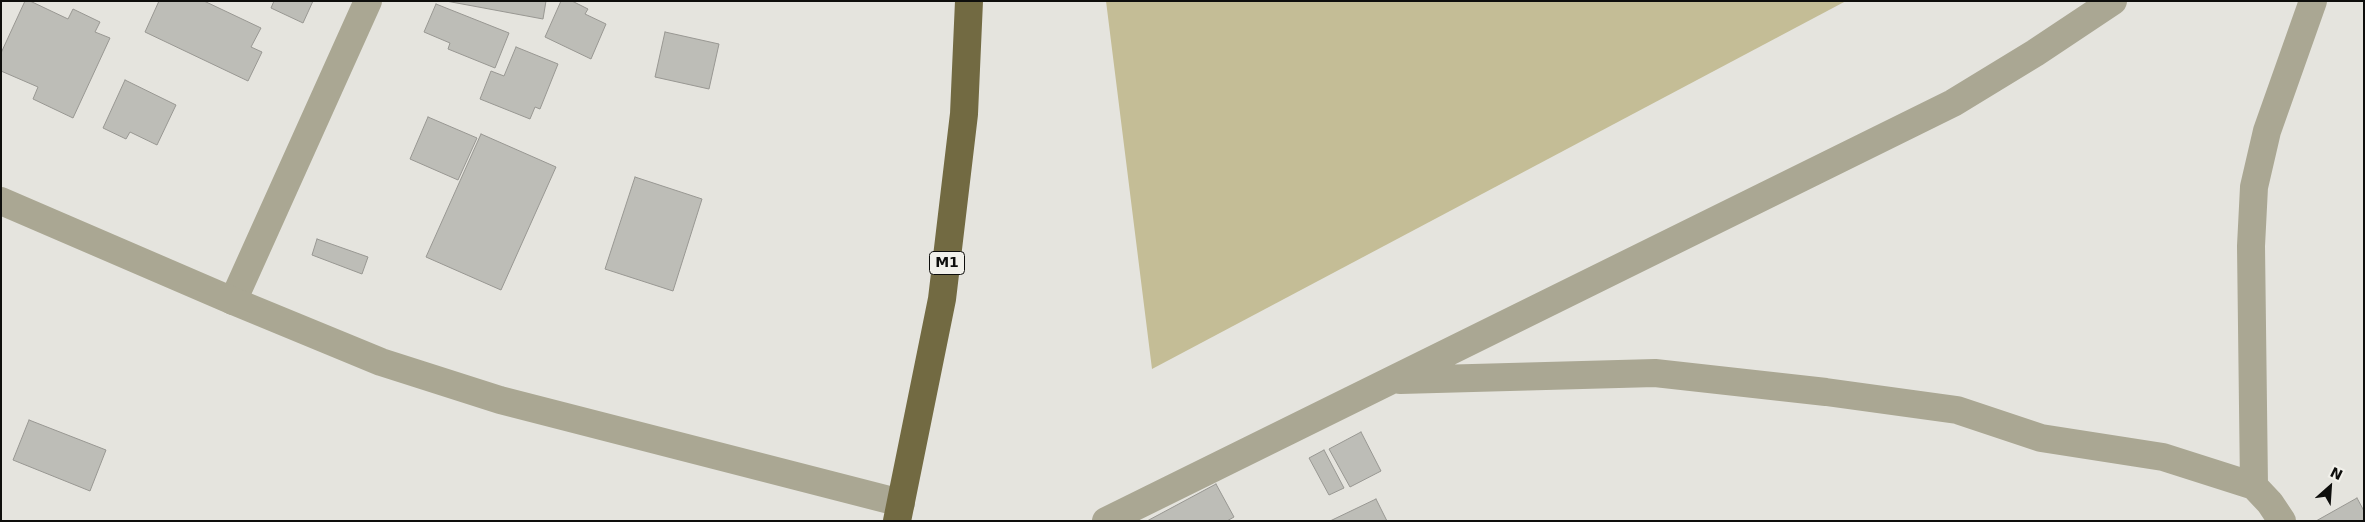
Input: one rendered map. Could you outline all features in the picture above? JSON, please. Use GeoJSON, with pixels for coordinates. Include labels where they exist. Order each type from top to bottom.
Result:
{"type":"FeatureCollection","features":[{"type":"Feature","properties":{"kind":"highway","name":"M1"},"geometry":{"type":"LineString","coordinates":[[899,512],[942,299],[964,114],[970,1]]}},
{"type":"Feature","properties":{"kind":"street"},"geometry":{"type":"LineString","coordinates":[[233,301],[368,1]]}},
{"type":"Feature","properties":{"kind":"street"},"geometry":{"type":"LineString","coordinates":[[1106,521],[1953,103],[2035,53],[2113,1]]}},
{"type":"Feature","properties":{"kind":"street"},"geometry":{"type":"LineString","coordinates":[[2254,486],[2251,246],[2254,187],[2267,131],[2313,1]]}},
{"type":"Feature","properties":{"kind":"street"},"geometry":{"type":"LineString","coordinates":[[1,201],[233,301],[381,362],[500,400],[899,512]]}},
{"type":"Feature","properties":{"kind":"street"},"geometry":{"type":"LineString","coordinates":[[1391,380],[1655,373],[1826,392],[1957,410],[2042,438],[2163,458],[2254,486],[2270,503],[2282,521]]}},
{"type":"Feature","properties":{"kind":"shaded area"},"geometry":{"type":"Polygon","coordinates":[[[1106,1],[1846,1],[1152,369],[1106,1]]]}},
{"type":"Feature","properties":{"kind":"building"},"geometry":{"type":"Polygon","coordinates":[[[25,1],[30,1],[68,19],[73,9],[100,22],[95,32],[110,38],[73,118],[33,99],[38,87],[1,71],[1,53],[25,1]]]}},
{"type":"Feature","properties":{"kind":"building"},"geometry":{"type":"Polygon","coordinates":[[[159,1],[204,1],[261,28],[251,47],[262,52],[248,81],[145,32],[159,1]]]}},
{"type":"Feature","properties":{"kind":"building"},"geometry":{"type":"Polygon","coordinates":[[[274,1],[313,1],[303,23],[271,8],[274,1]]]}},
{"type":"Feature","properties":{"kind":"building"},"geometry":{"type":"Polygon","coordinates":[[[446,1],[546,1],[543,19],[446,1]]]}},
{"type":"Feature","properties":{"kind":"building"},"geometry":{"type":"Polygon","coordinates":[[[561,1],[572,1],[588,9],[585,14],[606,24],[591,59],[545,37],[561,1]]]}},
{"type":"Feature","properties":{"kind":"building"},"geometry":{"type":"Polygon","coordinates":[[[436,4],[509,33],[495,68],[448,49],[450,43],[424,32],[436,4]]]}},
{"type":"Feature","properties":{"kind":"building"},"geometry":{"type":"Polygon","coordinates":[[[665,32],[719,44],[709,89],[655,77],[665,32]]]}},
{"type":"Feature","properties":{"kind":"building"},"geometry":{"type":"Polygon","coordinates":[[[516,47],[558,64],[540,109],[535,107],[530,119],[480,99],[491,71],[504,76],[516,47]]]}},
{"type":"Feature","properties":{"kind":"building"},"geometry":{"type":"Polygon","coordinates":[[[125,80],[176,105],[157,145],[130,132],[126,139],[103,128],[125,80]]]}},
{"type":"Feature","properties":{"kind":"building"},"geometry":{"type":"Polygon","coordinates":[[[428,117],[477,138],[458,180],[410,159],[428,117]]]}},
{"type":"Feature","properties":{"kind":"building"},"geometry":{"type":"Polygon","coordinates":[[[481,134],[556,167],[501,290],[426,257],[481,134]]]}},
{"type":"Feature","properties":{"kind":"building"},"geometry":{"type":"Polygon","coordinates":[[[635,177],[702,199],[673,291],[605,269],[635,177]]]}},
{"type":"Feature","properties":{"kind":"building"},"geometry":{"type":"Polygon","coordinates":[[[317,239],[368,257],[362,274],[312,255],[317,239]]]}},
{"type":"Feature","properties":{"kind":"building"},"geometry":{"type":"Polygon","coordinates":[[[29,420],[106,450],[90,491],[13,460],[29,420]]]}},
{"type":"Feature","properties":{"kind":"building"},"geometry":{"type":"Polygon","coordinates":[[[1361,432],[1381,471],[1350,487],[1329,449],[1361,432]]]}},
{"type":"Feature","properties":{"kind":"building"},"geometry":{"type":"Polygon","coordinates":[[[1324,450],[1344,488],[1329,495],[1309,458],[1324,450]]]}},
{"type":"Feature","properties":{"kind":"building"},"geometry":{"type":"Polygon","coordinates":[[[1216,484],[1234,517],[1227,521],[1147,521],[1216,484]]]}},
{"type":"Feature","properties":{"kind":"building"},"geometry":{"type":"Polygon","coordinates":[[[2357,498],[2364,511],[2364,521],[2316,521],[2357,498]]]}},
{"type":"Feature","properties":{"kind":"building"},"geometry":{"type":"Polygon","coordinates":[[[1376,499],[1387,521],[1330,521],[1376,499]]]}}]}
